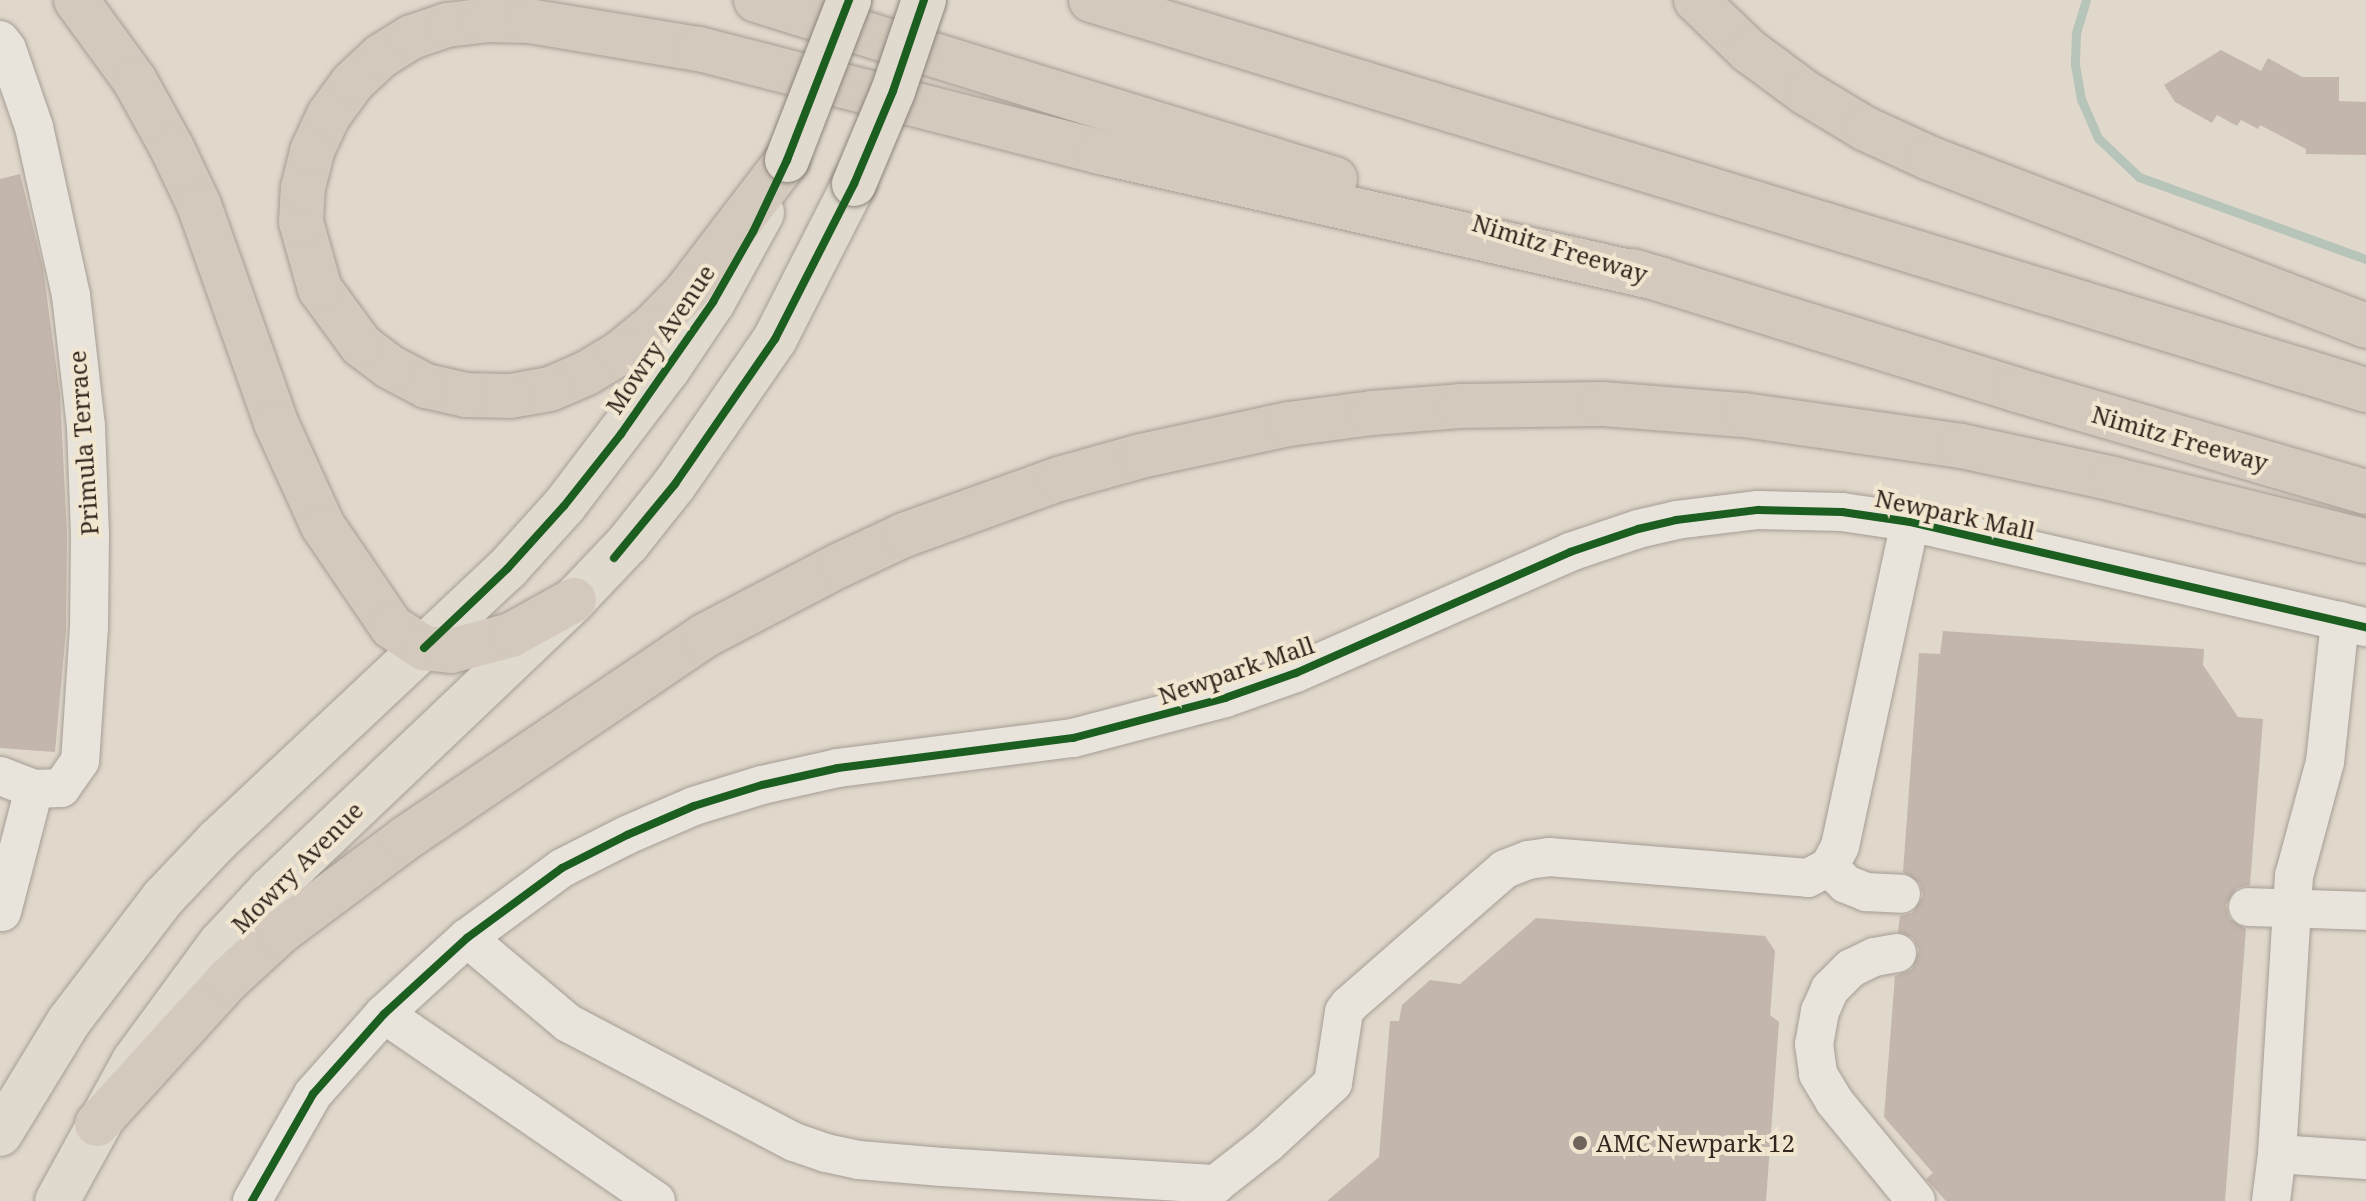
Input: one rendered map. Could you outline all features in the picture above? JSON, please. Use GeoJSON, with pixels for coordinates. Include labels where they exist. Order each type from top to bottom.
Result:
{"type":"FeatureCollection","features":[{"type":"Feature","properties":{"kind":"highway"},"geometry":{"type":"LineString","coordinates":[[76,0],[135,81],[192,190],[276,423],[323,526],[392,627],[424,648],[451,651],[482,646],[539,622],[574,600]]}},
{"type":"Feature","properties":{"kind":"highway","name":"Nimitz Freeway"},"geometry":{"type":"LineString","coordinates":[[756,0],[2017,390],[2366,492]]}},
{"type":"Feature","properties":{"kind":"highway"},"geometry":{"type":"LineString","coordinates":[[1091,0],[2366,390]]}},
{"type":"Feature","properties":{"kind":"highway"},"geometry":{"type":"LineString","coordinates":[[1696,0],[1749,51],[1806,93],[1866,129],[1929,158],[2366,326]]}},
{"type":"Feature","properties":{"kind":"highway"},"geometry":{"type":"LineString","coordinates":[[787,160],[686,292],[653,326],[620,353],[587,373],[550,389],[510,396],[466,395],[426,386],[390,367],[361,345],[320,289],[301,222],[303,188],[318,139],[352,83],[381,56],[412,37],[447,25],[485,20],[529,21],[699,49],[1100,152],[1661,279]]}},
{"type":"Feature","properties":{"kind":"highway"},"geometry":{"type":"LineString","coordinates":[[97,1124],[228,980],[279,933],[406,838],[704,636],[826,571],[904,535],[1059,479],[1141,456],[1289,424],[1372,413],[1508,404],[1617,405],[1744,415],[1961,446],[2366,541]]}},
{"type":"Feature","properties":{"kind":"main road","name":"Mowry Avenue"},"geometry":{"type":"LineString","coordinates":[[0,1134],[69,1021],[163,898],[217,841],[507,569],[564,506],[621,434],[713,302],[753,232],[787,160],[849,0]]}},
{"type":"Feature","properties":{"kind":"main road","name":"Mowry Avenue"},"geometry":{"type":"LineString","coordinates":[[57,1201],[97,1124],[167,1013],[220,944],[270,890],[574,600],[628,543],[725,414],[775,339],[854,184],[893,91],[924,0]]}},
{"type":"Feature","properties":{"kind":"street","name":"Primula Terrace"},"geometry":{"type":"LineString","coordinates":[[0,40],[7,49],[34,127],[51,201],[71,295],[86,426],[89,627],[80,761],[61,788],[17,782]]}},
{"type":"Feature","properties":{"kind":"street","name":"Newpark Mall"},"geometry":{"type":"LineString","coordinates":[[252,1201],[313,1094],[384,1014],[467,938],[562,868],[694,806],[762,785],[838,768],[1073,738],[1225,698],[1296,673],[1570,552],[1638,529],[1676,520],[1758,510],[1842,512],[1910,522],[2353,624]]}},
{"type":"Feature","properties":{"kind":"street"},"geometry":{"type":"LineString","coordinates":[[467,938],[568,1023],[794,1142],[826,1153],[859,1160],[942,1167],[1216,1184],[1267,1144],[1333,1083],[1344,1012],[1349,1005],[1505,869],[1528,860],[1549,857],[1808,878],[1829,867],[1840,846],[1910,522]]}},
{"type":"Feature","properties":{"kind":"street"},"geometry":{"type":"LineString","coordinates":[[2271,1201],[2277,1154],[2294,876],[2325,762],[2353,624]]}},
{"type":"Feature","properties":{"kind":"street"},"geometry":{"type":"LineString","coordinates":[[2,912],[17,782]]}},
{"type":"Feature","properties":{"kind":"street"},"geometry":{"type":"LineString","coordinates":[[1829,867],[1846,884],[1866,892],[1901,894]]}},
{"type":"Feature","properties":{"kind":"street"},"geometry":{"type":"LineString","coordinates":[[2248,907],[2366,911]]}},
{"type":"Feature","properties":{"kind":"street"},"geometry":{"type":"LineString","coordinates":[[1897,953],[1874,957],[1851,968],[1830,989],[1820,1011],[1814,1044],[1818,1074],[1834,1101],[1916,1201]]}},
{"type":"Feature","properties":{"kind":"street"},"geometry":{"type":"LineString","coordinates":[[384,1014],[656,1201]]}},
{"type":"Feature","properties":{"kind":"street"},"geometry":{"type":"LineString","coordinates":[[2277,1154],[2366,1160]]}},
{"type":"Feature","properties":{"kind":"building"},"geometry":{"type":"Polygon","coordinates":[[[2221,50],[2261,71],[2268,58],[2302,77],[2339,77],[2339,101],[2366,102],[2366,155],[2306,154],[2306,149],[2260,125],[2258,129],[2241,120],[2237,126],[2217,115],[2212,123],[2175,102],[2164,85],[2221,50]]]}},
{"type":"Feature","properties":{"kind":"building"},"geometry":{"type":"Polygon","coordinates":[[[20,174],[43,268],[60,395],[67,534],[66,630],[55,752],[0,748],[0,179],[20,174]]]}},
{"type":"Feature","properties":{"kind":"building"},"geometry":{"type":"Polygon","coordinates":[[[1943,631],[2204,649],[2203,665],[2238,717],[2263,719],[2250,885],[2237,888],[2226,905],[2229,918],[2246,929],[2225,1201],[1946,1201],[1926,1179],[1933,1173],[1884,1117],[1895,976],[1912,969],[1919,950],[1913,938],[1898,932],[1900,916],[1912,913],[1923,896],[1920,883],[1903,872],[1919,653],[1940,654],[1943,631]]]}},
{"type":"Feature","properties":{"kind":"building"},"geometry":{"type":"Polygon","coordinates":[[[1536,918],[1765,936],[1775,951],[1770,1015],[1779,1022],[1766,1201],[1327,1201],[1379,1157],[1390,1021],[1399,1021],[1402,1005],[1430,980],[1460,984],[1536,918]]]}},
{"type":"Feature","properties":{"kind":"waterway"},"geometry":{"type":"LineString","coordinates":[[2086,0],[2076,33],[2075,65],[2081,99],[2098,138],[2139,177],[2366,259]]}},
{"type":"Feature","properties":{"kind":"cycle path"},"geometry":{"type":"LineString","coordinates":[[424,648],[507,569],[564,506],[621,434],[713,302],[753,232],[787,160],[849,0]]}},
{"type":"Feature","properties":{"kind":"cycle path"},"geometry":{"type":"LineString","coordinates":[[614,558],[675,484],[775,339],[854,184],[893,91],[924,0]]}},
{"type":"Feature","properties":{"kind":"cycle path"},"geometry":{"type":"LineString","coordinates":[[252,1201],[313,1094],[384,1014],[467,938],[562,868],[627,835],[694,806],[762,785],[838,768],[1073,738],[1225,698],[1296,673],[1570,552],[1638,529],[1676,520],[1758,510],[1842,512],[1910,522],[2366,627]]}},
{"type":"Feature","properties":{"kind":"place","name":"AMC Newpark 12"},"geometry":{"type":"Point","coordinates":[1580,1143]}}]}
